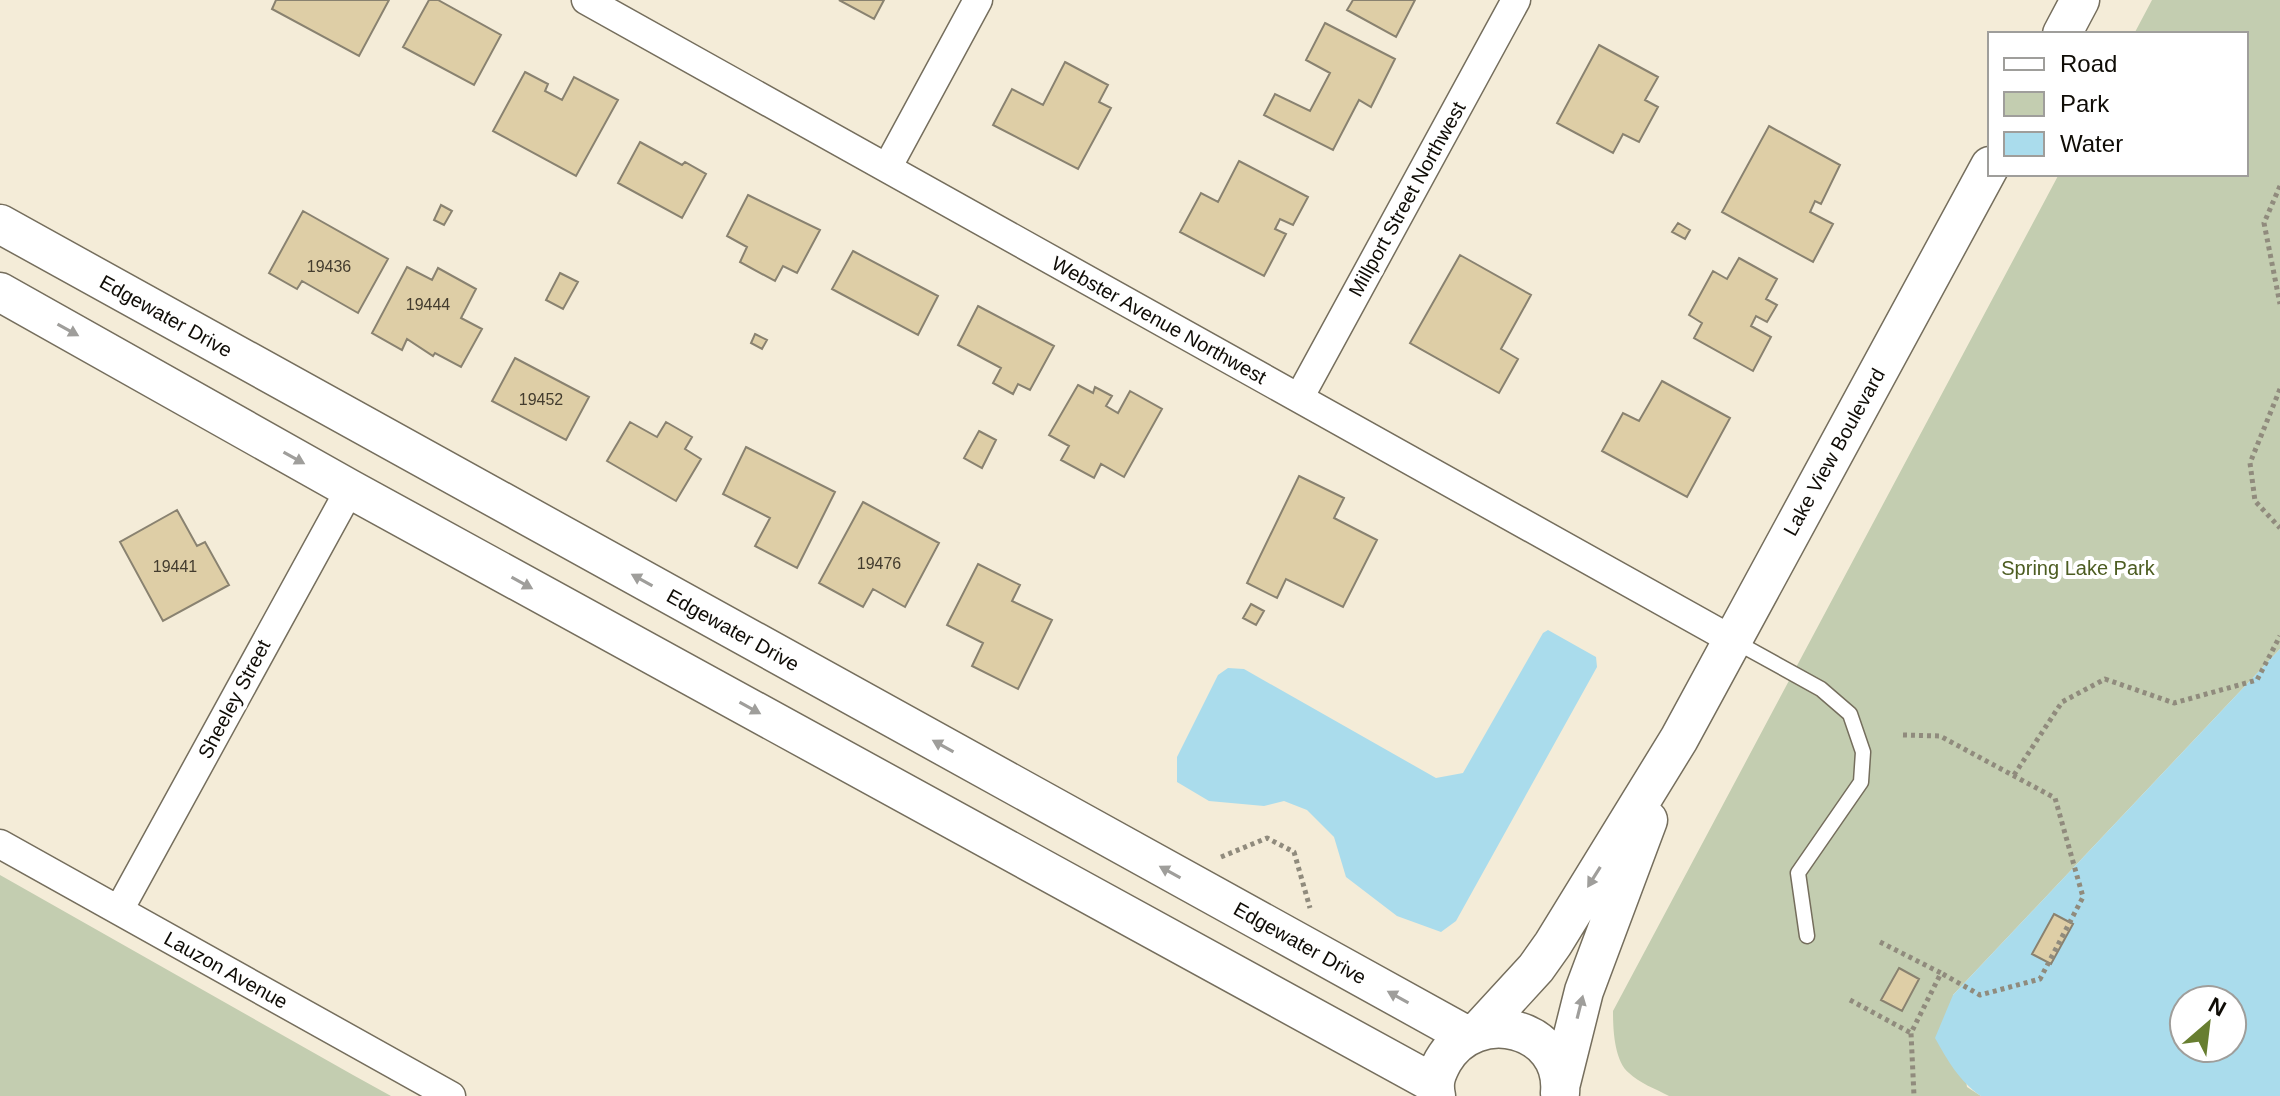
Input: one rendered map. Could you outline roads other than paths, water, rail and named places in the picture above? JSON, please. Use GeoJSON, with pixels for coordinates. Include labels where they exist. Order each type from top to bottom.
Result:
{"type":"FeatureCollection","features":[{"type":"Feature","properties":{"kind":"street","name":"Webster Avenue Northwest"},"geometry":{"type":"LineString","coordinates":[[586,0],[1732,640]]}},
{"type":"Feature","properties":{"kind":"street"},"geometry":{"type":"LineString","coordinates":[[887,168],[978,0]]}},
{"type":"Feature","properties":{"kind":"street","name":"Millport Street Northwest"},"geometry":{"type":"LineString","coordinates":[[1299,398],[1516,0]]}},
{"type":"Feature","properties":{"kind":"street"},"geometry":{"type":"LineString","coordinates":[[2063,32],[2080,0]]}},
{"type":"Feature","properties":{"kind":"street","name":"Lake View Boulevard"},"geometry":{"type":"LineString","coordinates":[[1434,1089],[1450,1050],[1473,1032],[1536,968],[1553,944],[1679,739],[1988,170]]}},
{"type":"Feature","properties":{"kind":"street","name":"Edgewater Drive"},"geometry":{"type":"LineString","coordinates":[[0,224],[1473,1032]]}},
{"type":"Feature","properties":{"kind":"street"},"geometry":{"type":"LineString","coordinates":[[0,292],[1434,1089]]}},
{"type":"Feature","properties":{"kind":"street","name":"Sheeley Street"},"geometry":{"type":"LineString","coordinates":[[119,910],[350,489]]}},
{"type":"Feature","properties":{"kind":"street","name":"Lake View Boulevard"},"geometry":{"type":"LineString","coordinates":[[1561,1089],[1584,991],[1679,739]]}},
{"type":"Feature","properties":{"kind":"street","name":"Lauzon Avenue"},"geometry":{"type":"LineString","coordinates":[[0,844],[451,1096]]}},
{"type":"Feature","properties":{"kind":"street"},"geometry":{"type":"LineString","coordinates":[[1473,1032],[1497,1027],[1514,1029],[1530,1037],[1544,1048],[1559,1073],[1561,1089]]}},
{"type":"Feature","properties":{"kind":"lane"},"geometry":{"type":"LineString","coordinates":[[1732,640],[1821,689],[1850,714],[1863,752],[1861,782],[1798,873],[1807,936]]}},
{"type":"Feature","properties":{"kind":"water"},"geometry":{"type":"Polygon","coordinates":[[[1548,630],[1596,657],[1597,667],[1456,921],[1441,932],[1397,916],[1346,877],[1334,837],[1307,810],[1284,801],[1264,806],[1209,801],[1177,782],[1177,757],[1218,675],[1228,668],[1244,669],[1436,778],[1463,773],[1543,633],[1548,630]]]}},
{"type":"Feature","properties":{"kind":"water"},"geometry":{"type":"Polygon","coordinates":[[[2280,649],[2280,1096],[1981,1096],[1960,1077],[1935,1038],[1953,995],[2280,649]]]}},
{"type":"Feature","properties":{"kind":"park label","name":"Spring Lake Park"},"geometry":{"type":"Point","coordinates":[2078,568]}}]}
